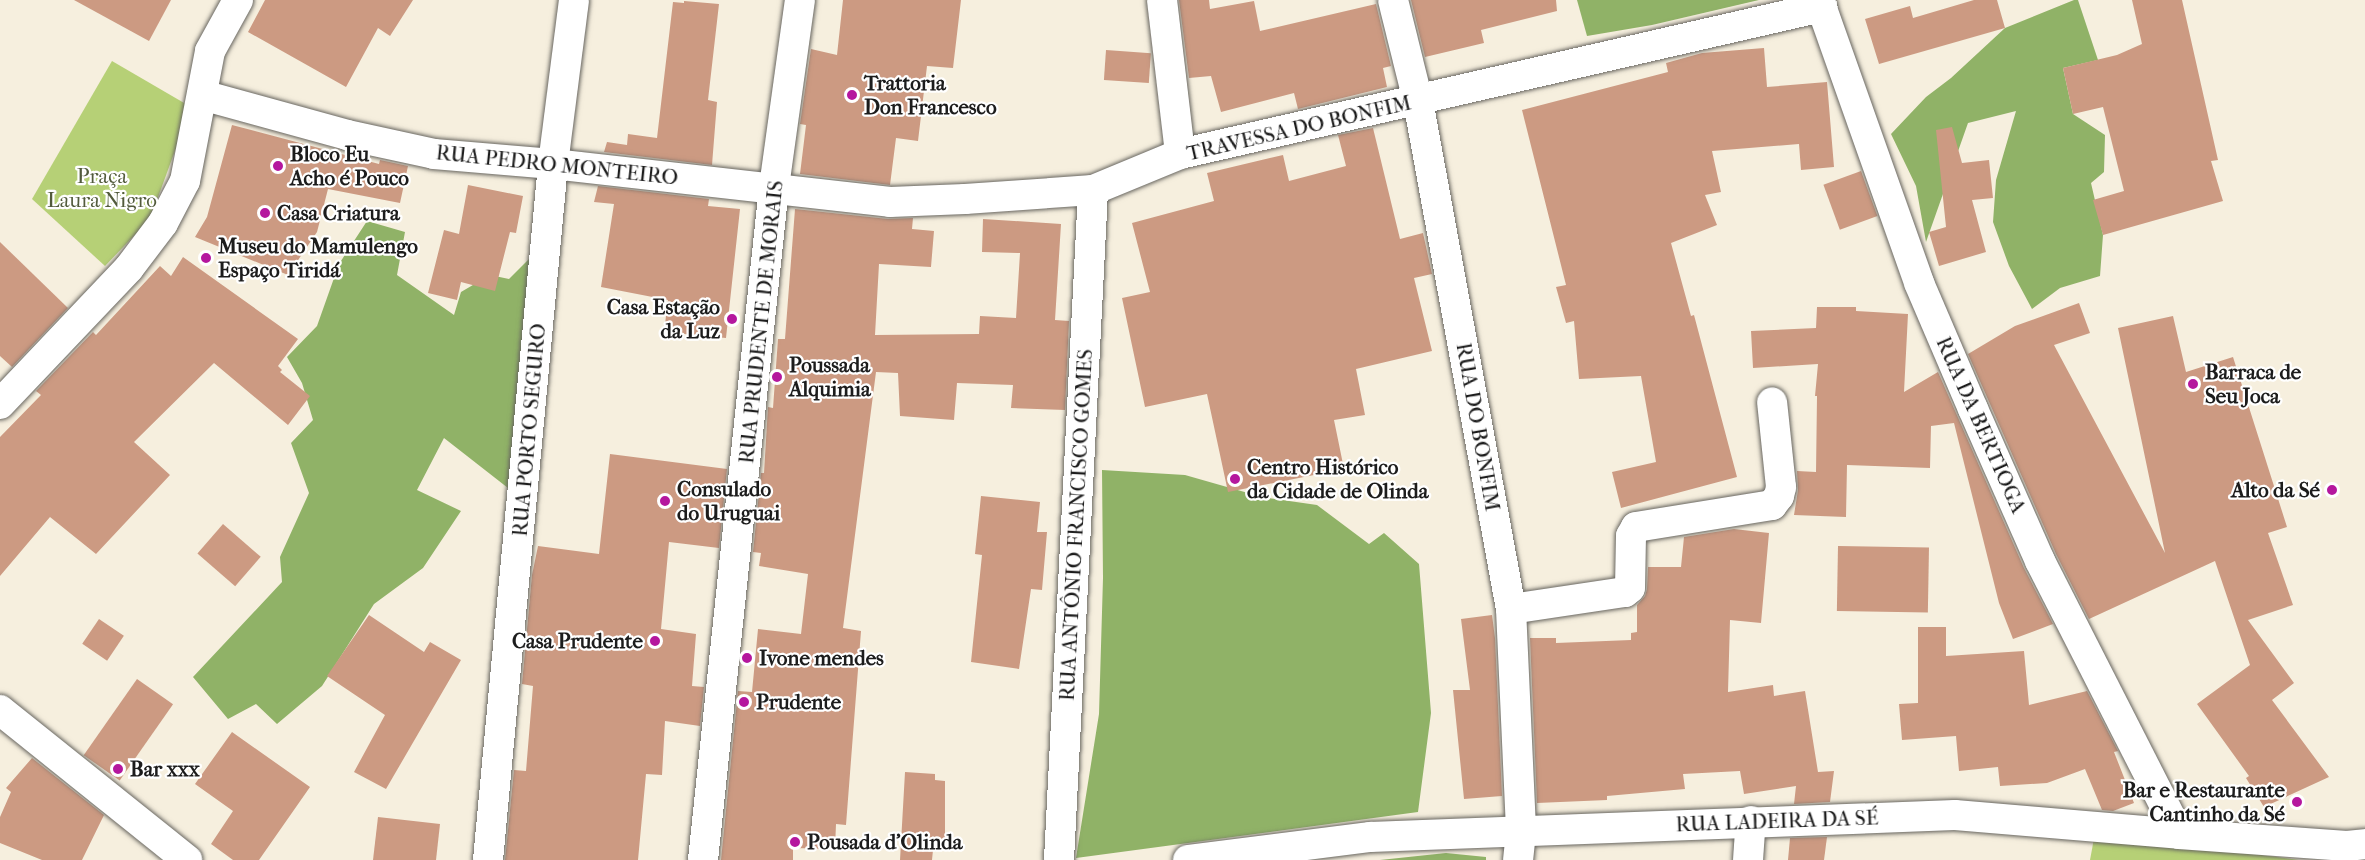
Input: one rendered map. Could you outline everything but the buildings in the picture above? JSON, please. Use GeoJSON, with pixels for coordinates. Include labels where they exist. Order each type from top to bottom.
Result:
{"type":"FeatureCollection","features":[{"type":"Feature","properties":{"kind":"street"},"geometry":{"type":"LineString","coordinates":[[0,404],[121,277],[163,223],[185,182],[210,51],[238,0]]}},
{"type":"Feature","properties":{"kind":"street","name":"RUA PORTO SEGURO"},"geometry":{"type":"LineString","coordinates":[[488,860],[554,164],[574,0]]}},
{"type":"Feature","properties":{"kind":"street","name":"RUA PRUDENTE DE MORAIS"},"geometry":{"type":"LineString","coordinates":[[703,860],[774,187],[800,0]]}},
{"type":"Feature","properties":{"kind":"street"},"geometry":{"type":"LineString","coordinates":[[1162,0],[1180,154]]}},
{"type":"Feature","properties":{"kind":"street","name":"RUA DO BONFIM"},"geometry":{"type":"LineString","coordinates":[[1393,0],[1418,101],[1511,609],[1520,846]]}},
{"type":"Feature","properties":{"kind":"street","name":"TRAVESSA DO BONFIM"},"geometry":{"type":"LineString","coordinates":[[774,187],[891,202],[1093,190],[1180,154],[1418,101],[1821,3]]}},
{"type":"Feature","properties":{"kind":"street","name":"RUA DA BERTIOGA"},"geometry":{"type":"LineString","coordinates":[[1821,3],[1919,283],[1973,409],[2040,561],[2179,834]]}},
{"type":"Feature","properties":{"kind":"street","name":"RUA PEDRO MONTEIRO"},"geometry":{"type":"LineString","coordinates":[[202,95],[347,135],[434,154],[774,187]]}},
{"type":"Feature","properties":{"kind":"street","name":"RUA ANTÔNIO FRANCISCO GOMES"},"geometry":{"type":"LineString","coordinates":[[1059,860],[1093,190]]}},
{"type":"Feature","properties":{"kind":"street"},"geometry":{"type":"LineString","coordinates":[[1511,609],[1625,592],[1630,588],[1631,536],[1636,527],[1772,505],[1779,496],[1781,487],[1772,402]]}},
{"type":"Feature","properties":{"kind":"street"},"geometry":{"type":"LineString","coordinates":[[0,710],[188,860]]}},
{"type":"Feature","properties":{"kind":"street","name":"RUA LADEIRA DA SÉ"},"geometry":{"type":"LineString","coordinates":[[1188,860],[1370,837],[1520,846],[1751,821],[1955,815],[2347,846],[2365,844]]}},
{"type":"Feature","properties":{"kind":"street"},"geometry":{"type":"LineString","coordinates":[[1748,860],[1751,821]]}},
{"type":"Feature","properties":{"kind":"green space"},"geometry":{"type":"Polygon","coordinates":[[[1577,0],[1759,0],[1652,25],[1587,36],[1577,0]]]}},
{"type":"Feature","properties":{"kind":"green space"},"geometry":{"type":"Polygon","coordinates":[[[2078,0],[2098,60],[2063,68],[2073,114],[2105,135],[2104,172],[2091,183],[2103,235],[2100,276],[2060,288],[2032,309],[2009,266],[1993,222],[1996,180],[2016,111],[1968,123],[1926,242],[1916,186],[1891,134],[1926,97],[1951,78],[2005,28],[2078,0]]]}},
{"type":"Feature","properties":{"kind":"green space","name":"Praça Laura Nigro"},"geometry":{"type":"Polygon","coordinates":[[[112,61],[191,107],[150,219],[105,266],[32,199],[112,61]]]}},
{"type":"Feature","properties":{"kind":"green space"},"geometry":{"type":"Polygon","coordinates":[[[367,221],[405,232],[397,275],[454,315],[461,292],[490,275],[509,279],[533,255],[508,488],[444,438],[417,490],[461,511],[423,568],[374,604],[322,686],[277,724],[256,704],[228,719],[193,677],[282,582],[280,557],[309,493],[291,443],[313,420],[302,383],[287,357],[317,326],[339,264],[367,221]]]}},
{"type":"Feature","properties":{"kind":"green space"},"geometry":{"type":"Polygon","coordinates":[[[1102,470],[1185,475],[1262,497],[1317,505],[1369,544],[1384,533],[1419,564],[1431,713],[1418,812],[1076,858],[1099,714],[1103,578],[1102,470]]]}},
{"type":"Feature","properties":{"kind":"green space"},"geometry":{"type":"Polygon","coordinates":[[[2095,833],[2299,860],[2090,860],[2095,833]]]}},
{"type":"Feature","properties":{"kind":"green space"},"geometry":{"type":"Polygon","coordinates":[[[1446,853],[1486,857],[1486,860],[1380,860],[1446,853]]]}},
{"type":"Feature","properties":{"kind":"place","name":"Trattoria Don Francesco"},"geometry":{"type":"Point","coordinates":[852,95]}},
{"type":"Feature","properties":{"kind":"place","name":"Bloco Eu Acho é Pouco"},"geometry":{"type":"Point","coordinates":[278,166]}},
{"type":"Feature","properties":{"kind":"place","name":"Casa Criatura"},"geometry":{"type":"Point","coordinates":[265,213]}},
{"type":"Feature","properties":{"kind":"place","name":"Museu do Mamulengo Espaço Tiridá"},"geometry":{"type":"Point","coordinates":[206,258]}},
{"type":"Feature","properties":{"kind":"place","name":"Casa Estação da Luz"},"geometry":{"type":"Point","coordinates":[732,319]}},
{"type":"Feature","properties":{"kind":"place","name":"Poussada Alquimia"},"geometry":{"type":"Point","coordinates":[777,377]}},
{"type":"Feature","properties":{"kind":"place","name":"Barraca de Seu Joca"},"geometry":{"type":"Point","coordinates":[2193,384]}},
{"type":"Feature","properties":{"kind":"place","name":"Centro Histórico da Cidade de Olinda"},"geometry":{"type":"Point","coordinates":[1235,479]}},
{"type":"Feature","properties":{"kind":"place","name":"Alto da Sé"},"geometry":{"type":"Point","coordinates":[2332,490]}},
{"type":"Feature","properties":{"kind":"place","name":"Consulado do Uruguai"},"geometry":{"type":"Point","coordinates":[665,501]}},
{"type":"Feature","properties":{"kind":"place","name":"Casa Prudente"},"geometry":{"type":"Point","coordinates":[655,641]}},
{"type":"Feature","properties":{"kind":"place","name":"Ivone mendes"},"geometry":{"type":"Point","coordinates":[747,658]}},
{"type":"Feature","properties":{"kind":"place","name":"Prudente"},"geometry":{"type":"Point","coordinates":[744,702]}},
{"type":"Feature","properties":{"kind":"place","name":"Bar xxx"},"geometry":{"type":"Point","coordinates":[118,769]}},
{"type":"Feature","properties":{"kind":"place","name":"Bar e Restaurante Cantinho da Sé"},"geometry":{"type":"Point","coordinates":[2297,802]}},
{"type":"Feature","properties":{"kind":"place","name":"Pousada d'Olinda"},"geometry":{"type":"Point","coordinates":[795,842]}}]}
